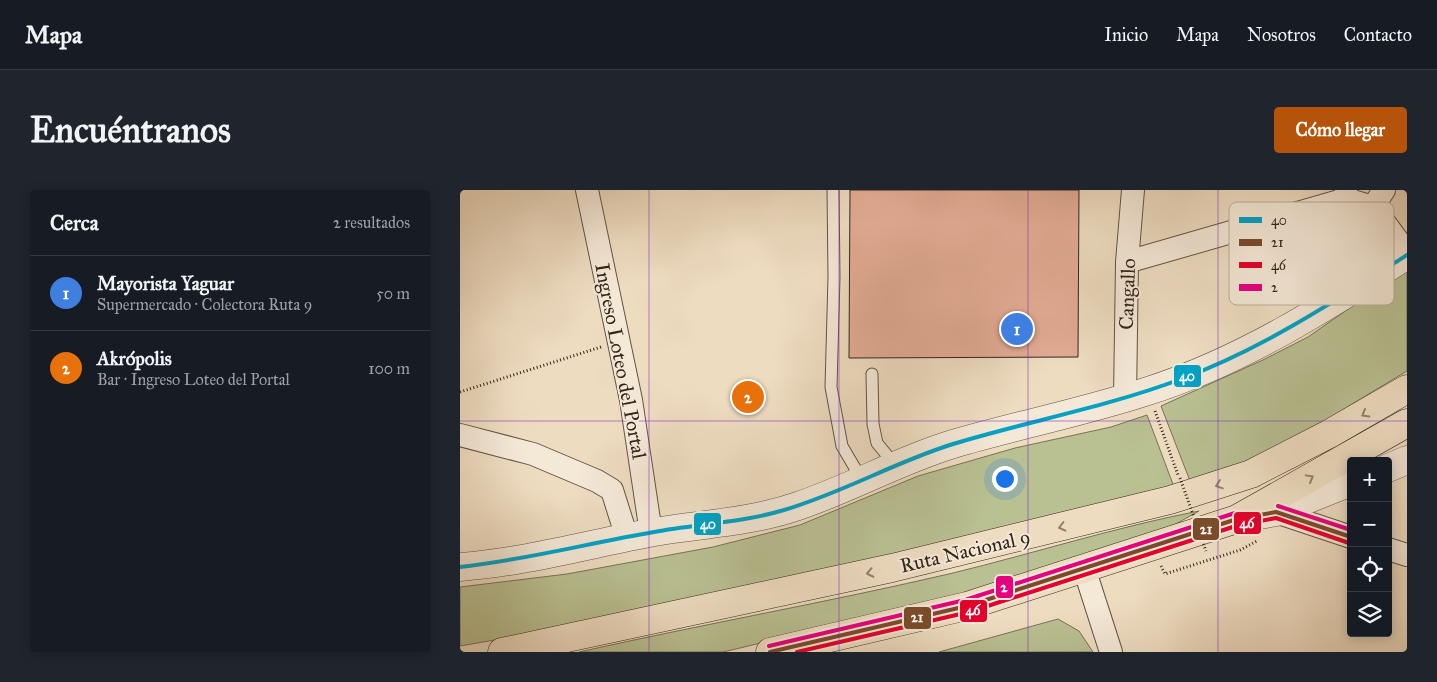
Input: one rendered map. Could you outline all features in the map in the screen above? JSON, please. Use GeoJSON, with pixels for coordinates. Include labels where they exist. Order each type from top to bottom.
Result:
{"type":"FeatureCollection","features":[{"type":"Feature","properties":{"kind":"highway","name":"Ruta Nacional 9"},"geometry":{"type":"LineString","coordinates":[[502,652],[892,568],[1179,498],[1251,474],[1329,434],[1407,389]]}},
{"type":"Feature","properties":{"kind":"highway"},"geometry":{"type":"LineString","coordinates":[[770,652],[967,606],[1237,519],[1407,422]]}},
{"type":"Feature","properties":{"kind":"highway"},"geometry":{"type":"LineString","coordinates":[[847,652],[928,628],[967,606]]}},
{"type":"Feature","properties":{"kind":"street","name":"Ingreso Loteo del Portal"},"geometry":{"type":"LineString","coordinates":[[587,190],[632,400],[639,536]]}},
{"type":"Feature","properties":{"kind":"street","name":"Cangallo"},"geometry":{"type":"LineString","coordinates":[[1125,398],[1127,262],[1133,190]]}},
{"type":"Feature","properties":{"kind":"street"},"geometry":{"type":"LineString","coordinates":[[1323,202],[1346,195],[1378,199]]}},
{"type":"Feature","properties":{"kind":"street"},"geometry":{"type":"LineString","coordinates":[[1394,229],[1407,254],[1394,263]]}},
{"type":"Feature","properties":{"kind":"street"},"geometry":{"type":"LineString","coordinates":[[1127,262],[1229,231]]}},
{"type":"Feature","properties":{"kind":"street"},"geometry":{"type":"LineString","coordinates":[[460,567],[502,562],[639,536],[752,518],[797,506],[895,465],[954,444],[1125,398],[1166,385],[1238,355],[1327,305]]}},
{"type":"Feature","properties":{"kind":"street"},"geometry":{"type":"LineString","coordinates":[[460,436],[533,454],[597,481],[612,490],[639,536]]}},
{"type":"Feature","properties":{"kind":"street"},"geometry":{"type":"LineString","coordinates":[[1392,466],[1407,460]]}},
{"type":"Feature","properties":{"kind":"street"},"geometry":{"type":"LineString","coordinates":[[1237,519],[1276,512],[1347,484]]}},
{"type":"Feature","properties":{"kind":"street"},"geometry":{"type":"LineString","coordinates":[[1276,512],[1347,536]]}},
{"type":"Feature","properties":{"kind":"street"},"geometry":{"type":"LineString","coordinates":[[1392,550],[1407,555]]}},
{"type":"Feature","properties":{"kind":"street"},"geometry":{"type":"LineString","coordinates":[[1084,568],[1111,652]]}},
{"type":"Feature","properties":{"kind":"lane"},"geometry":{"type":"LineString","coordinates":[[833,190],[831,388],[842,446],[862,480]]}},
{"type":"Feature","properties":{"kind":"lane"},"geometry":{"type":"LineString","coordinates":[[872,374],[873,424],[877,443],[895,465]]}},
{"type":"Feature","properties":{"kind":"path"},"geometry":{"type":"LineString","coordinates":[[460,392],[618,341]]}},
{"type":"Feature","properties":{"kind":"path"},"geometry":{"type":"LineString","coordinates":[[1156,413],[1206,551],[1197,554]]}},
{"type":"Feature","properties":{"kind":"path"},"geometry":{"type":"LineString","coordinates":[[1170,563],[1160,566],[1165,574],[1240,550],[1257,541]]}},
{"type":"Feature","properties":{"kind":"green space"},"geometry":{"type":"Polygon","coordinates":[[[1407,268],[1407,371],[1302,434],[1241,464],[1190,481],[1161,406],[1265,359],[1308,337],[1354,305],[1394,305],[1394,277],[1407,268]]]}},
{"type":"Feature","properties":{"kind":"green space"},"geometry":{"type":"Polygon","coordinates":[[[1147,415],[1174,487],[1127,500],[605,621],[460,646],[460,587],[567,574],[713,547],[800,525],[918,476],[1015,448],[1111,427],[1147,415]]]}},
{"type":"Feature","properties":{"kind":"green space"},"geometry":{"type":"Polygon","coordinates":[[[1199,511],[1165,530],[984,589],[723,652],[579,652],[953,573],[1106,532],[1199,511]]]}},
{"type":"Feature","properties":{"kind":"green space"},"geometry":{"type":"Polygon","coordinates":[[[1058,619],[1079,631],[1093,652],[939,652],[1058,619]]]}},
{"type":"Feature","properties":{"kind":"building"},"geometry":{"type":"Polygon","coordinates":[[[850,190],[1079,190],[1078,357],[849,358],[850,190]]]}},
{"type":"Feature","properties":{"kind":"transit line","name":"40"},"geometry":{"type":"LineString","coordinates":[[1394,263],[1407,255]]}},
{"type":"Feature","properties":{"kind":"transit line","name":"40"},"geometry":{"type":"LineString","coordinates":[[460,567],[509,560],[670,529],[735,521],[784,510],[827,495],[931,451],[1125,398],[1181,379],[1269,339],[1328,305]]}},
{"type":"Feature","properties":{"kind":"transit line","name":"2"},"geometry":{"type":"LineString","coordinates":[[1278,506],[1347,529]]}},
{"type":"Feature","properties":{"kind":"transit line","name":"21"},"geometry":{"type":"LineString","coordinates":[[770,652],[967,606],[1237,519],[1276,512],[1347,536]]}},
{"type":"Feature","properties":{"kind":"transit line","name":"2"},"geometry":{"type":"LineString","coordinates":[[769,646],[965,600],[1235,513]]}},
{"type":"Feature","properties":{"kind":"transit line","name":"46"},"geometry":{"type":"LineString","coordinates":[[797,652],[969,612],[1239,525],[1276,518],[1347,542]]}},
{"type":"Feature","properties":{"kind":"place","name":"Mayorista Yaguar"},"geometry":{"type":"Point","coordinates":[1017,329]}},
{"type":"Feature","properties":{"kind":"place","name":"Akrópolis"},"geometry":{"type":"Point","coordinates":[748,397]}}]}
